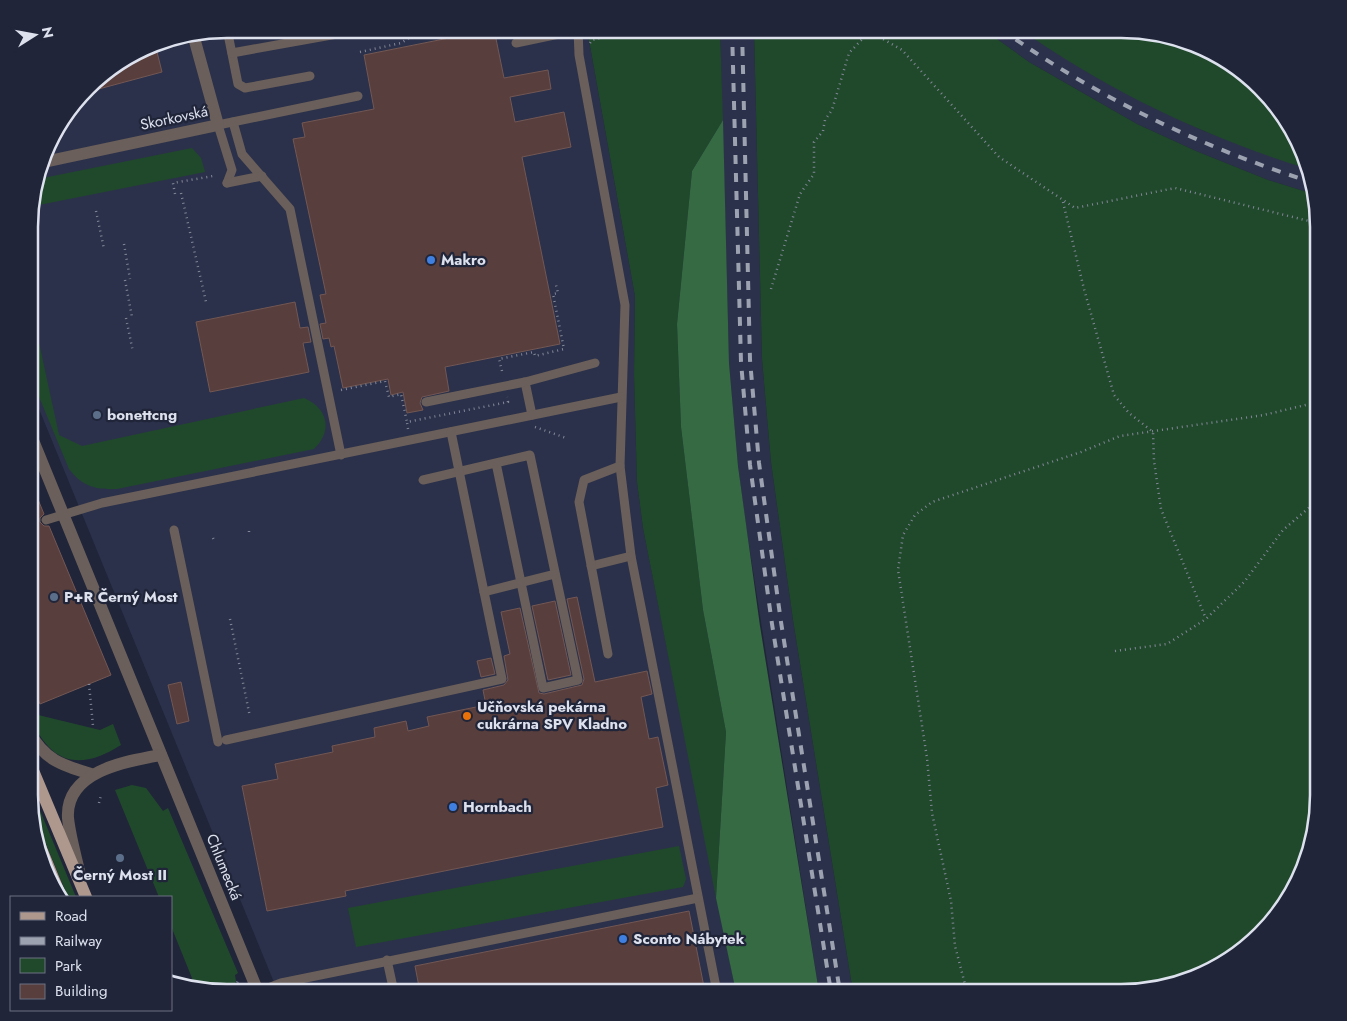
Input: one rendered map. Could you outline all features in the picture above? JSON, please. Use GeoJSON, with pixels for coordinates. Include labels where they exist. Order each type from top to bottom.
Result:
{"type":"FeatureCollection","features":[{"type":"Feature","properties":{"kind":"main road"},"geometry":{"type":"LineString","coordinates":[[38,782],[85,895]]}},
{"type":"Feature","properties":{"kind":"street","name":"Skorkovská"},"geometry":{"type":"LineString","coordinates":[[50,161],[218,125],[195,40]]}},
{"type":"Feature","properties":{"kind":"street","name":"Chlumecká"},"geometry":{"type":"LineString","coordinates":[[38,453],[255,984]]}},
{"type":"Feature","properties":{"kind":"street"},"geometry":{"type":"LineString","coordinates":[[38,746],[53,760],[90,774]]}},
{"type":"Feature","properties":{"kind":"street"},"geometry":{"type":"LineString","coordinates":[[85,895],[68,818],[72,797],[90,774],[161,754]]}},
{"type":"Feature","properties":{"kind":"lane"},"geometry":{"type":"LineString","coordinates":[[229,38],[238,84],[245,88],[310,76]]}},
{"type":"Feature","properties":{"kind":"lane"},"geometry":{"type":"LineString","coordinates":[[232,53],[315,38]]}},
{"type":"Feature","properties":{"kind":"lane"},"geometry":{"type":"LineString","coordinates":[[516,43],[538,38]]}},
{"type":"Feature","properties":{"kind":"lane"},"geometry":{"type":"LineString","coordinates":[[578,38],[579,55],[625,305],[620,466],[631,556],[715,984]]}},
{"type":"Feature","properties":{"kind":"lane"},"geometry":{"type":"LineString","coordinates":[[262,176],[227,183],[232,170],[218,125],[358,96]]}},
{"type":"Feature","properties":{"kind":"lane"},"geometry":{"type":"LineString","coordinates":[[232,122],[242,154],[290,209],[341,454]]}},
{"type":"Feature","properties":{"kind":"lane"},"geometry":{"type":"LineString","coordinates":[[426,402],[525,382],[595,363]]}},
{"type":"Feature","properties":{"kind":"lane"},"geometry":{"type":"LineString","coordinates":[[525,382],[532,415]]}},
{"type":"Feature","properties":{"kind":"lane"},"geometry":{"type":"LineString","coordinates":[[46,520],[102,503],[621,397]]}},
{"type":"Feature","properties":{"kind":"lane"},"geometry":{"type":"LineString","coordinates":[[174,530],[222,741],[502,679],[451,432]]}},
{"type":"Feature","properties":{"kind":"lane"},"geometry":{"type":"LineString","coordinates":[[423,480],[530,455],[578,680],[543,688],[496,463]]}},
{"type":"Feature","properties":{"kind":"lane"},"geometry":{"type":"LineString","coordinates":[[608,654],[579,502],[584,480],[620,466]]}},
{"type":"Feature","properties":{"kind":"lane"},"geometry":{"type":"LineString","coordinates":[[591,566],[631,556]]}},
{"type":"Feature","properties":{"kind":"lane"},"geometry":{"type":"LineString","coordinates":[[484,592],[555,574]]}},
{"type":"Feature","properties":{"kind":"lane"},"geometry":{"type":"LineString","coordinates":[[278,984],[387,960],[698,898]]}},
{"type":"Feature","properties":{"kind":"lane"},"geometry":{"type":"LineString","coordinates":[[387,960],[392,984]]}},
{"type":"Feature","properties":{"kind":"path"},"geometry":{"type":"LineString","coordinates":[[360,52],[401,43],[410,38]]}},
{"type":"Feature","properties":{"kind":"path"},"geometry":{"type":"LineString","coordinates":[[579,55],[592,40],[600,38]]}},
{"type":"Feature","properties":{"kind":"path"},"geometry":{"type":"LineString","coordinates":[[771,289],[800,194],[814,174],[814,142],[823,131],[824,120],[832,110],[849,53],[863,38]]}},
{"type":"Feature","properties":{"kind":"path"},"geometry":{"type":"LineString","coordinates":[[882,38],[902,50],[999,157],[1074,208],[1176,188],[1310,221]]}},
{"type":"Feature","properties":{"kind":"path"},"geometry":{"type":"LineString","coordinates":[[175,194],[173,184],[213,176]]}},
{"type":"Feature","properties":{"kind":"path"},"geometry":{"type":"LineString","coordinates":[[181,193],[206,302]]}},
{"type":"Feature","properties":{"kind":"path"},"geometry":{"type":"LineString","coordinates":[[1063,200],[1084,289],[1114,396],[1130,413],[1153,432],[1154,461],[1161,509],[1206,619]]}},
{"type":"Feature","properties":{"kind":"path"},"geometry":{"type":"LineString","coordinates":[[96,211],[104,249]]}},
{"type":"Feature","properties":{"kind":"path"},"geometry":{"type":"LineString","coordinates":[[124,244],[130,279]]}},
{"type":"Feature","properties":{"kind":"path"},"geometry":{"type":"LineString","coordinates":[[125,280],[132,317]]}},
{"type":"Feature","properties":{"kind":"path"},"geometry":{"type":"LineString","coordinates":[[502,372],[499,359],[534,352],[535,356],[564,350],[553,294],[558,293],[556,284]]}},
{"type":"Feature","properties":{"kind":"path"},"geometry":{"type":"LineString","coordinates":[[126,318],[133,352]]}},
{"type":"Feature","properties":{"kind":"path"},"geometry":{"type":"LineString","coordinates":[[339,381],[342,399]]}},
{"type":"Feature","properties":{"kind":"path"},"geometry":{"type":"LineString","coordinates":[[341,390],[385,381],[389,397],[401,394],[410,440]]}},
{"type":"Feature","properties":{"kind":"path"},"geometry":{"type":"LineString","coordinates":[[407,422],[508,402],[506,393]]}},
{"type":"Feature","properties":{"kind":"path"},"geometry":{"type":"LineString","coordinates":[[965,984],[955,946],[951,901],[932,813],[927,758],[898,570],[902,535],[915,515],[932,502],[1081,452],[1120,436],[1264,415],[1310,404]]}},
{"type":"Feature","properties":{"kind":"path"},"geometry":{"type":"LineString","coordinates":[[1115,651],[1167,644],[1206,619],[1245,581],[1283,530],[1310,507]]}},
{"type":"Feature","properties":{"kind":"path"},"geometry":{"type":"LineString","coordinates":[[230,619],[250,717]]}},
{"type":"Feature","properties":{"kind":"path"},"geometry":{"type":"LineString","coordinates":[[89,684],[93,726]]}},
{"type":"Feature","properties":{"kind":"path"},"geometry":{"type":"LineString","coordinates":[[99,803],[101,796]]}},
{"type":"Feature","properties":{"kind":"path"},"geometry":{"type":"LineString","coordinates":[[237,984],[240,977]]}},
{"type":"Feature","properties":{"kind":"shaded area"},"geometry":{"type":"Polygon","coordinates":[[[214,38],[589,38],[635,296],[634,375],[637,482],[643,528],[734,984],[275,984],[38,407],[38,214],[44,178],[52,154],[69,122],[84,102],[102,84],[122,69],[143,57],[178,44],[214,38]]]}},
{"type":"Feature","properties":{"kind":"shaded area"},"geometry":{"type":"Polygon","coordinates":[[[720,38],[754,38],[762,359],[771,462],[793,620],[852,984],[818,984],[746,526],[738,466],[729,363],[720,38]]]}},
{"type":"Feature","properties":{"kind":"shaded area"},"geometry":{"type":"Polygon","coordinates":[[[996,38],[1034,38],[1091,74],[1147,104],[1204,131],[1299,166],[1306,192],[1268,180],[1196,151],[1137,124],[1029,62],[996,38]]]}},
{"type":"Feature","properties":{"kind":"green space"},"geometry":{"type":"Polygon","coordinates":[[[589,38],[720,38],[723,120],[692,171],[677,324],[681,427],[703,610],[726,732],[716,898],[643,528],[637,482],[634,375],[635,296],[589,38]]]}},
{"type":"Feature","properties":{"kind":"green space"},"geometry":{"type":"Polygon","coordinates":[[[754,38],[996,38],[1029,62],[1137,124],[1196,151],[1268,180],[1306,192],[1310,227],[1309,807],[1303,843],[1290,878],[1278,899],[1263,919],[1245,937],[1225,952],[1193,969],[1145,982],[1120,984],[852,984],[793,620],[771,462],[762,359],[754,38]]]}},
{"type":"Feature","properties":{"kind":"green space"},"geometry":{"type":"Polygon","coordinates":[[[1034,38],[1145,39],[1169,44],[1204,57],[1225,69],[1245,84],[1263,102],[1284,132],[1299,166],[1230,142],[1157,110],[1122,92],[1034,38]]]}},
{"type":"Feature","properties":{"kind":"green space"},"geometry":{"type":"Polygon","coordinates":[[[723,120],[729,363],[738,466],[760,626],[818,984],[734,984],[716,898],[726,732],[703,610],[681,427],[677,324],[692,171],[723,120]]]}},
{"type":"Feature","properties":{"kind":"green space"},"geometry":{"type":"Polygon","coordinates":[[[192,148],[201,158],[205,172],[39,205],[44,178],[192,148]]]}},
{"type":"Feature","properties":{"kind":"green space"},"geometry":{"type":"Polygon","coordinates":[[[38,338],[59,435],[82,446],[304,398],[318,408],[325,420],[326,428],[324,435],[314,449],[117,489],[102,489],[90,486],[74,475],[69,469],[38,394],[38,338]]]}},
{"type":"Feature","properties":{"kind":"green space"},"geometry":{"type":"Polygon","coordinates":[[[38,715],[100,730],[113,724],[121,745],[91,759],[78,760],[66,758],[56,753],[46,744],[38,732],[38,715]]]}},
{"type":"Feature","properties":{"kind":"green space"},"geometry":{"type":"Polygon","coordinates":[[[132,785],[146,788],[163,811],[168,808],[238,973],[235,975],[235,984],[193,980],[172,928],[172,896],[159,896],[115,790],[132,785]]]}},
{"type":"Feature","properties":{"kind":"green space"},"geometry":{"type":"Polygon","coordinates":[[[38,806],[76,896],[68,896],[42,833],[38,806]]]}},
{"type":"Feature","properties":{"kind":"green space"},"geometry":{"type":"Polygon","coordinates":[[[679,846],[686,879],[683,887],[356,947],[348,908],[679,846]]]}},
{"type":"Feature","properties":{"kind":"building","name":"Makro"},"geometry":{"type":"Polygon","coordinates":[[[449,38],[496,38],[504,78],[548,70],[551,89],[510,97],[515,122],[564,112],[571,147],[522,157],[560,344],[445,367],[449,391],[422,397],[420,403],[423,410],[407,413],[403,392],[391,395],[388,379],[343,388],[334,346],[331,347],[329,338],[323,339],[320,324],[326,323],[320,295],[326,294],[293,139],[305,137],[302,123],[374,109],[364,55],[449,38]]]}},
{"type":"Feature","properties":{"kind":"building"},"geometry":{"type":"Polygon","coordinates":[[[157,51],[162,72],[96,90],[122,69],[157,51]]]}},
{"type":"Feature","properties":{"kind":"building"},"geometry":{"type":"Polygon","coordinates":[[[295,302],[300,328],[308,327],[311,342],[303,343],[309,372],[210,392],[196,322],[295,302]]]}},
{"type":"Feature","properties":{"kind":"building","name":"P+R Černý Most"},"geometry":{"type":"Polygon","coordinates":[[[38,499],[44,514],[40,518],[40,522],[44,526],[49,526],[111,675],[40,704],[38,699],[38,499]]]}},
{"type":"Feature","properties":{"kind":"building","name":"Hornbach"},"geometry":{"type":"Polygon","coordinates":[[[577,597],[595,682],[647,671],[652,694],[641,697],[649,739],[658,737],[668,785],[656,788],[663,827],[345,891],[346,896],[267,911],[242,786],[278,779],[275,764],[333,752],[332,746],[375,737],[374,728],[406,721],[408,731],[429,726],[427,717],[486,705],[483,690],[504,685],[508,680],[504,656],[510,654],[501,612],[520,608],[539,693],[544,694],[582,685],[584,679],[567,599],[577,597]]]}},
{"type":"Feature","properties":{"kind":"building"},"geometry":{"type":"Polygon","coordinates":[[[555,601],[571,675],[548,680],[532,606],[555,601]]]}},
{"type":"Feature","properties":{"kind":"building"},"geometry":{"type":"Polygon","coordinates":[[[491,658],[495,674],[481,677],[477,661],[491,658]]]}},
{"type":"Feature","properties":{"kind":"building"},"geometry":{"type":"Polygon","coordinates":[[[181,682],[189,721],[177,724],[168,685],[181,682]]]}},
{"type":"Feature","properties":{"kind":"building","name":"Sconto Nábytek"},"geometry":{"type":"Polygon","coordinates":[[[689,911],[703,984],[418,984],[415,966],[689,911]]]}},
{"type":"Feature","properties":{"kind":"railway"},"geometry":{"type":"LineString","coordinates":[[732,38],[741,362],[750,465],[772,624],[830,984]]}},
{"type":"Feature","properties":{"kind":"railway"},"geometry":{"type":"LineString","coordinates":[[742,38],[750,360],[759,463],[781,622],[839,984]]}},
{"type":"Feature","properties":{"kind":"railway"},"geometry":{"type":"LineString","coordinates":[[1014,38],[1073,76],[1149,117],[1227,152],[1303,179]]}},
{"type":"Feature","properties":{"kind":"place","name":"Makro"},"geometry":{"type":"Point","coordinates":[431,260]}},
{"type":"Feature","properties":{"kind":"place","name":"bonettcng"},"geometry":{"type":"Point","coordinates":[97,415]}},
{"type":"Feature","properties":{"kind":"place","name":"P+R Černý Most"},"geometry":{"type":"Point","coordinates":[54,597]}},
{"type":"Feature","properties":{"kind":"place","name":"Učňovská pekárna cukrárna SPV Kladno"},"geometry":{"type":"Point","coordinates":[467,716]}},
{"type":"Feature","properties":{"kind":"place","name":"Hornbach"},"geometry":{"type":"Point","coordinates":[453,807]}},
{"type":"Feature","properties":{"kind":"place","name":"Černý Most II"},"geometry":{"type":"Point","coordinates":[120,858]}},
{"type":"Feature","properties":{"kind":"place","name":"Sconto Nábytek"},"geometry":{"type":"Point","coordinates":[623,939]}}]}
